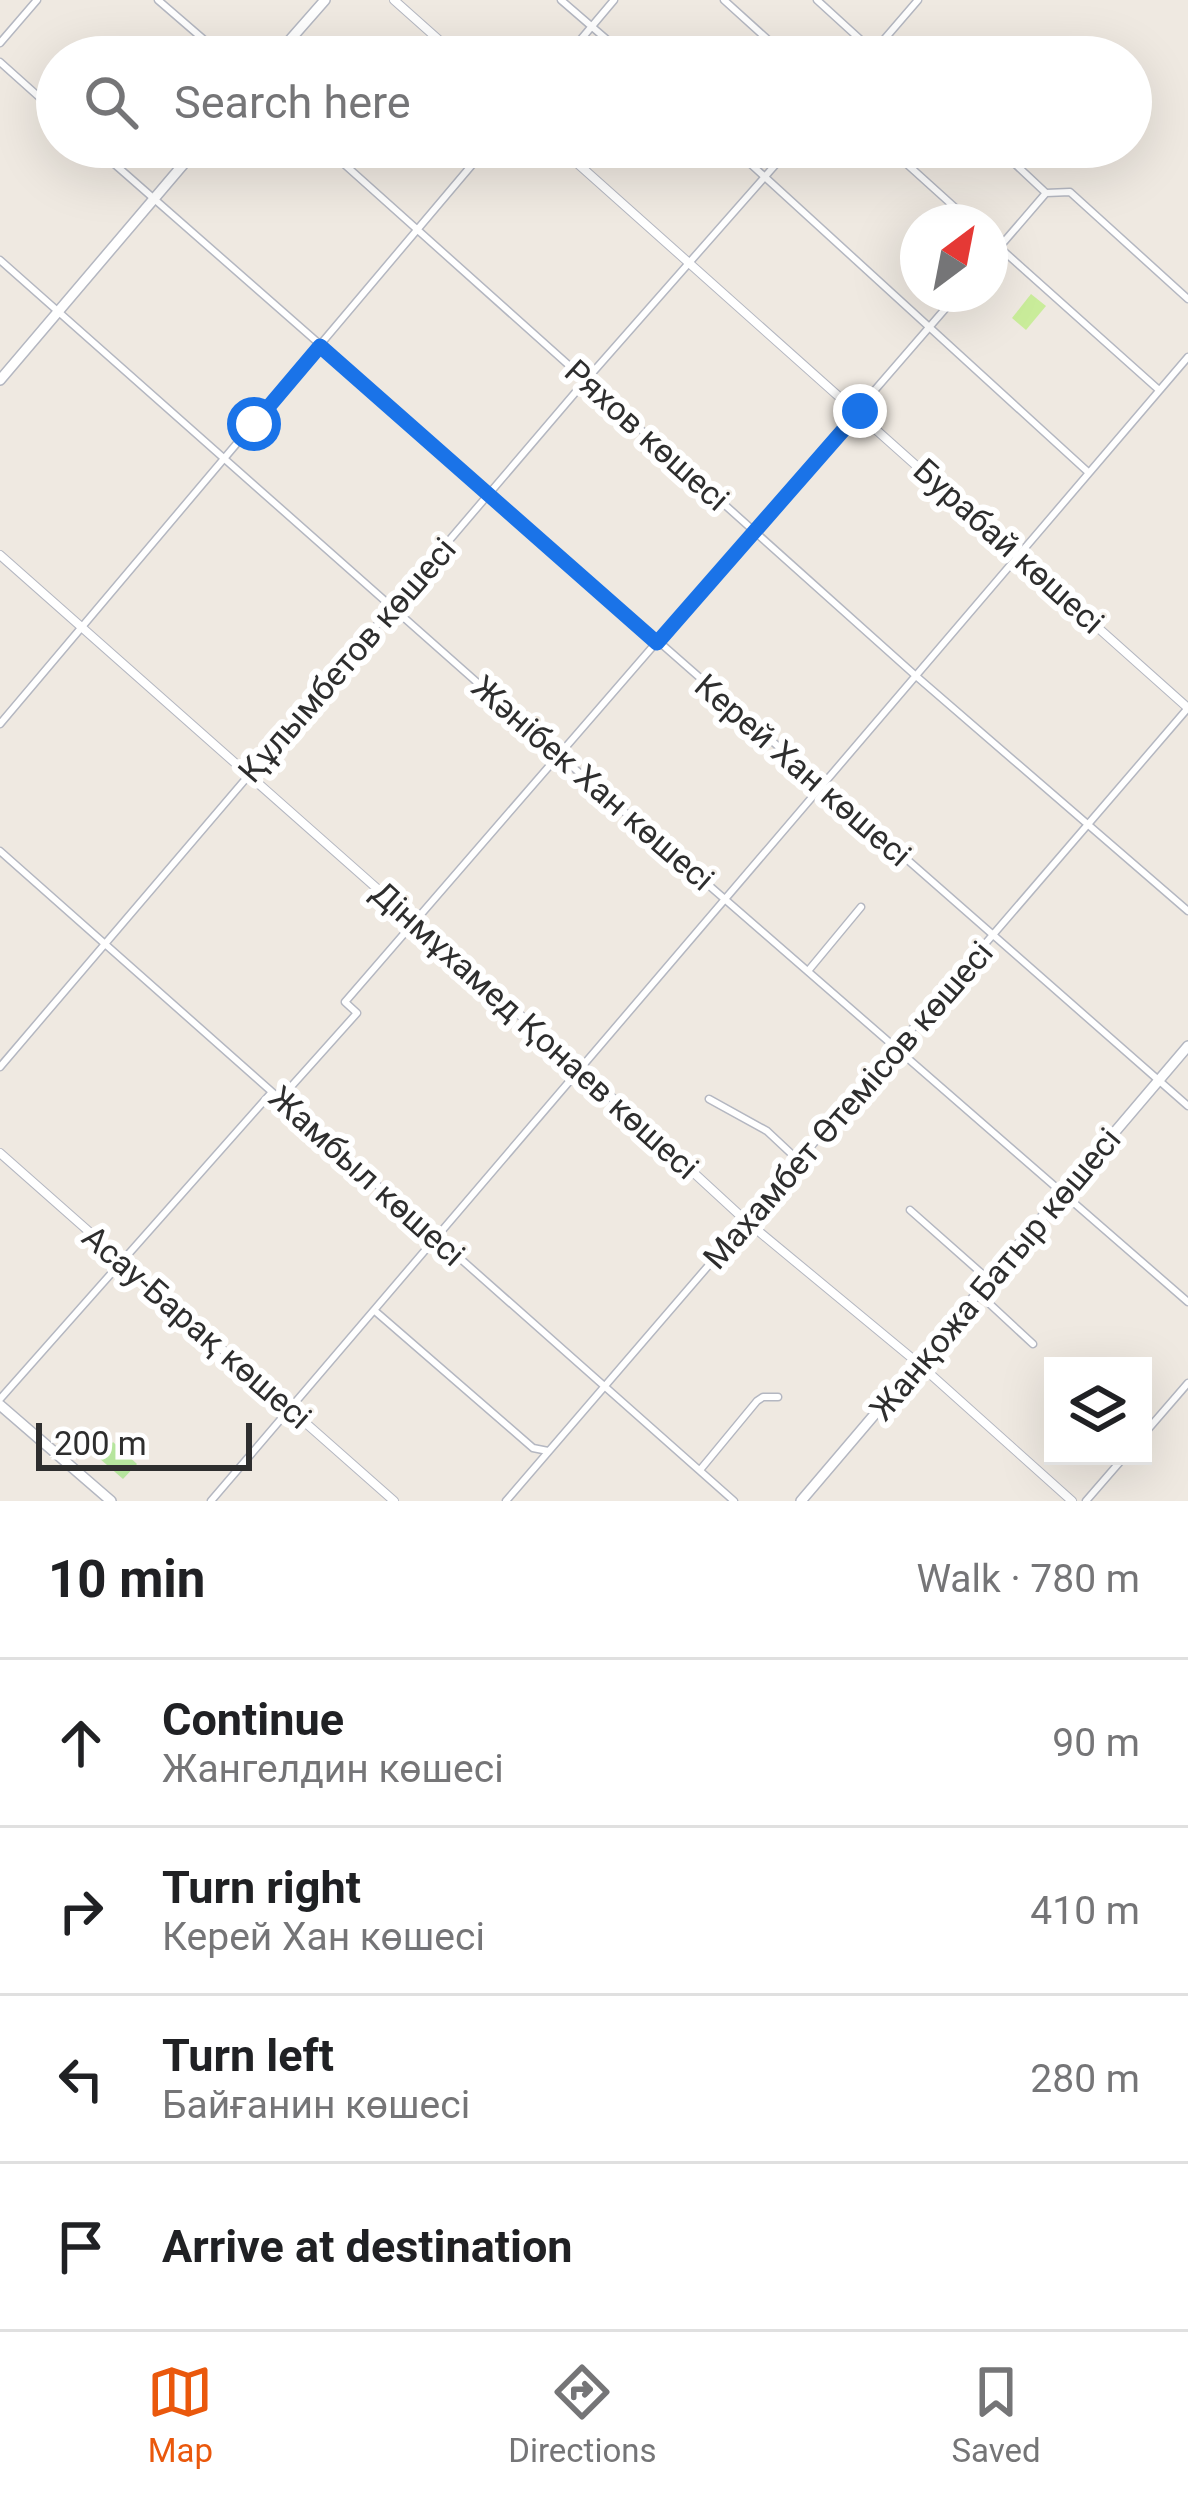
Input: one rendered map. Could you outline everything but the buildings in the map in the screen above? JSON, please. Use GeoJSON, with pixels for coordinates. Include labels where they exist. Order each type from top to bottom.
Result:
{"type":"FeatureCollection","features":[{"type":"Feature","properties":{"kind":"main road"},"geometry":{"type":"LineString","coordinates":[[293,36],[325,0]]}},
{"type":"Feature","properties":{"kind":"main road"},"geometry":{"type":"LineString","coordinates":[[0,380],[180,168]]}},
{"type":"Feature","properties":{"kind":"main road","name":"Жанқожа Батыр көшесі"},"geometry":{"type":"LineString","coordinates":[[801,1501],[1188,1046]]}},
{"type":"Feature","properties":{"kind":"main road"},"geometry":{"type":"LineString","coordinates":[[0,1402],[111,1501]]}},
{"type":"Feature","properties":{"kind":"street"},"geometry":{"type":"LineString","coordinates":[[0,43],[37,0]]}},
{"type":"Feature","properties":{"kind":"street"},"geometry":{"type":"LineString","coordinates":[[158,0],[200,36]]}},
{"type":"Feature","properties":{"kind":"street"},"geometry":{"type":"LineString","coordinates":[[394,0],[434,36]]}},
{"type":"Feature","properties":{"kind":"street"},"geometry":{"type":"LineString","coordinates":[[561,0],[602,36]]}},
{"type":"Feature","properties":{"kind":"street"},"geometry":{"type":"LineString","coordinates":[[584,36],[614,0]]}},
{"type":"Feature","properties":{"kind":"street"},"geometry":{"type":"LineString","coordinates":[[724,0],[764,36]]}},
{"type":"Feature","properties":{"kind":"street"},"geometry":{"type":"LineString","coordinates":[[817,0],[854,36]]}},
{"type":"Feature","properties":{"kind":"street"},"geometry":{"type":"LineString","coordinates":[[887,36],[918,0]]}},
{"type":"Feature","properties":{"kind":"street"},"geometry":{"type":"LineString","coordinates":[[0,62],[36,94]]}},
{"type":"Feature","properties":{"kind":"street","name":"Керей Хан көшесі"},"geometry":{"type":"LineString","coordinates":[[119,168],[1188,1106]]}},
{"type":"Feature","properties":{"kind":"street","name":"Ряхов көшесі"},"geometry":{"type":"LineString","coordinates":[[349,168],[916,676],[1188,911]]}},
{"type":"Feature","properties":{"kind":"street"},"geometry":{"type":"LineString","coordinates":[[0,724],[470,168]]}},
{"type":"Feature","properties":{"kind":"street","name":"Бурабай көшесі"},"geometry":{"type":"LineString","coordinates":[[583,168],[1188,708]]}},
{"type":"Feature","properties":{"kind":"street"},"geometry":{"type":"LineString","coordinates":[[757,168],[1088,472]]}},
{"type":"Feature","properties":{"kind":"street","name":"Құлымбетов көшесі"},"geometry":{"type":"LineString","coordinates":[[0,1067],[773,168]]}},
{"type":"Feature","properties":{"kind":"street"},"geometry":{"type":"LineString","coordinates":[[911,168],[951,204]]}},
{"type":"Feature","properties":{"kind":"street"},"geometry":{"type":"LineString","coordinates":[[1019,168],[1046,193],[1070,192],[1188,299]]}},
{"type":"Feature","properties":{"kind":"street"},"geometry":{"type":"LineString","coordinates":[[1008,237],[1046,193]]}},
{"type":"Feature","properties":{"kind":"street"},"geometry":{"type":"LineString","coordinates":[[1008,256],[1159,390]]}},
{"type":"Feature","properties":{"kind":"street","name":"Жәнібек Хан көшесі"},"geometry":{"type":"LineString","coordinates":[[0,260],[1188,1303]]}},
{"type":"Feature","properties":{"kind":"street"},"geometry":{"type":"LineString","coordinates":[[280,1099],[357,1013],[345,1003],[943,312]]}},
{"type":"Feature","properties":{"kind":"street"},"geometry":{"type":"LineString","coordinates":[[211,1501],[1188,357]]}},
{"type":"Feature","properties":{"kind":"street","name":"Дінмұхамед Қонаев көшесі"},"geometry":{"type":"LineString","coordinates":[[0,555],[746,1220],[920,1364],[1072,1501]]}},
{"type":"Feature","properties":{"kind":"street","name":"Махамбет Өтемісов көшесі"},"geometry":{"type":"LineString","coordinates":[[506,1501],[1188,708]]}},
{"type":"Feature","properties":{"kind":"street","name":"Жамбыл көшесі"},"geometry":{"type":"LineString","coordinates":[[0,850],[734,1501]]}},
{"type":"Feature","properties":{"kind":"street"},"geometry":{"type":"LineString","coordinates":[[808,970],[861,907]]}},
{"type":"Feature","properties":{"kind":"street"},"geometry":{"type":"LineString","coordinates":[[0,1402],[272,1091]]}},
{"type":"Feature","properties":{"kind":"street"},"geometry":{"type":"LineString","coordinates":[[709,1099],[766,1131],[798,1160]]}},
{"type":"Feature","properties":{"kind":"street","name":"Асау-Барақ көшесі"},"geometry":{"type":"LineString","coordinates":[[0,1153],[394,1501]]}},
{"type":"Feature","properties":{"kind":"street"},"geometry":{"type":"LineString","coordinates":[[910,1210],[990,1282]]}},
{"type":"Feature","properties":{"kind":"street"},"geometry":{"type":"LineString","coordinates":[[979,1294],[1033,1344]]}},
{"type":"Feature","properties":{"kind":"street"},"geometry":{"type":"LineString","coordinates":[[375,1311],[533,1448],[549,1451]]}},
{"type":"Feature","properties":{"kind":"street"},"geometry":{"type":"LineString","coordinates":[[1152,1424],[1188,1382]]}},
{"type":"Feature","properties":{"kind":"street"},"geometry":{"type":"LineString","coordinates":[[700,1469],[757,1401],[764,1396],[778,1397]]}},
{"type":"Feature","properties":{"kind":"street"},"geometry":{"type":"LineString","coordinates":[[1086,1501],[1117,1465]]}},
{"type":"Feature","properties":{"kind":"green space"},"geometry":{"type":"Polygon","coordinates":[[[1031,294],[1046,306],[1026,330],[1012,318],[1031,294]]]}},
{"type":"Feature","properties":{"kind":"green space"},"geometry":{"type":"Polygon","coordinates":[[[113,1442],[137,1464],[123,1479],[99,1458],[113,1442]]]}},
{"type":"Feature","properties":{"kind":"route"},"geometry":{"type":"LineString","coordinates":[[254,424],[320,346],[657,643],[860,411]]}}]}
